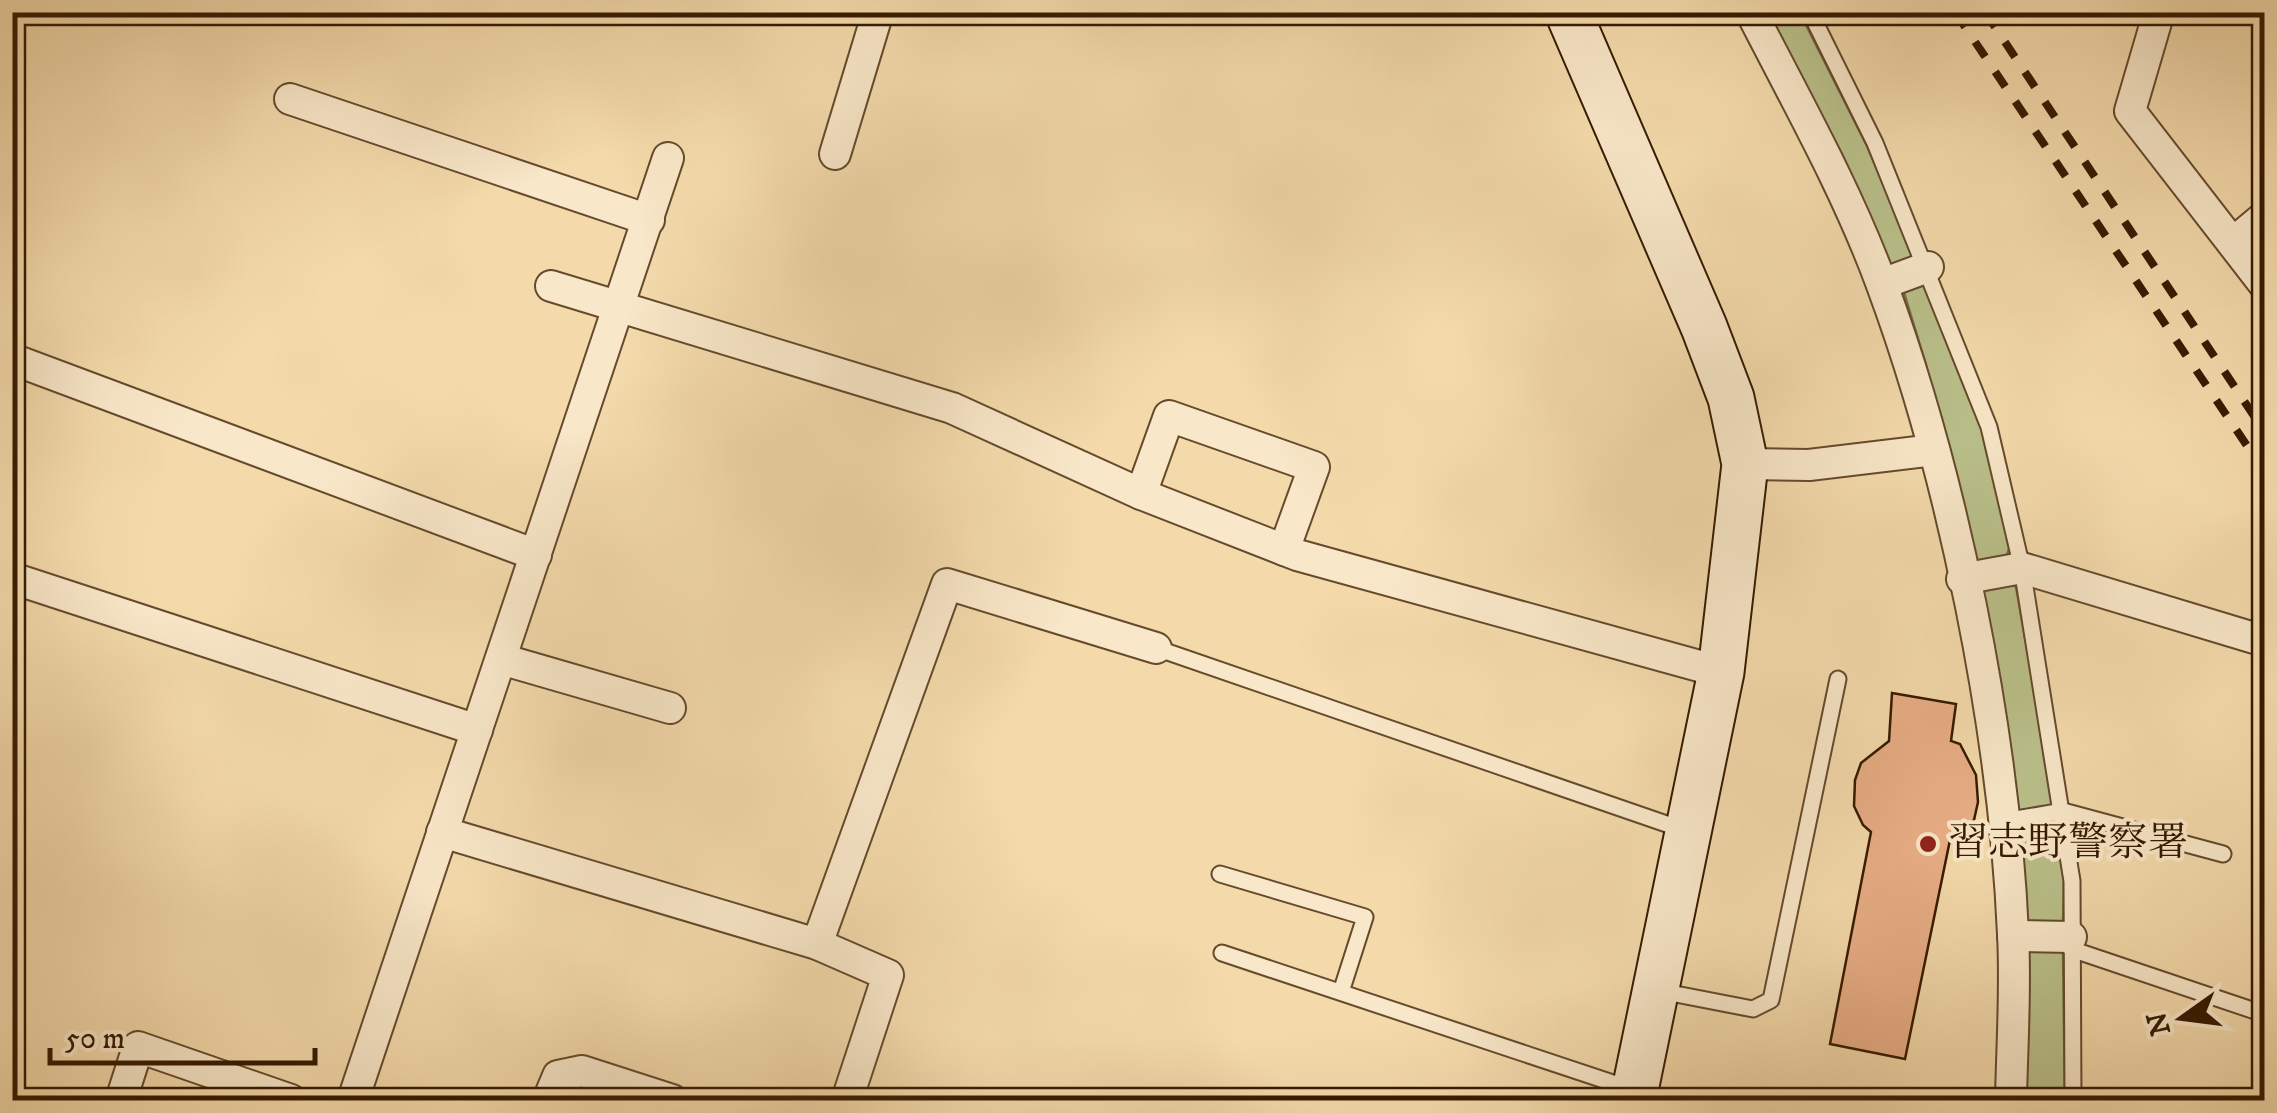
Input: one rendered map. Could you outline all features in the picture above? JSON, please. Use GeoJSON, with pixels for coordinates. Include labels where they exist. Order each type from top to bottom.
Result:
{"type":"FeatureCollection","features":[{"type":"Feature","properties":{"kind":"street"},"geometry":{"type":"LineString","coordinates":[[835,154],[878,12]]}},
{"type":"Feature","properties":{"kind":"street"},"geometry":{"type":"LineString","coordinates":[[1568,12],[1732,398],[1746,464],[1720,672],[1634,1096]]}},
{"type":"Feature","properties":{"kind":"street"},"geometry":{"type":"LineString","coordinates":[[1751,12],[1829,164],[1882,284],[1934,450],[1962,579],[2004,821],[2014,936],[2011,1100]]}},
{"type":"Feature","properties":{"kind":"street"},"geometry":{"type":"LineString","coordinates":[[2159,12],[2130,111],[2264,284]]}},
{"type":"Feature","properties":{"kind":"street"},"geometry":{"type":"LineString","coordinates":[[290,99],[649,220]]}},
{"type":"Feature","properties":{"kind":"street"},"geometry":{"type":"LineString","coordinates":[[353,1100],[668,158]]}},
{"type":"Feature","properties":{"kind":"street"},"geometry":{"type":"LineString","coordinates":[[2233,243],[2264,217]]}},
{"type":"Feature","properties":{"kind":"street"},"geometry":{"type":"LineString","coordinates":[[1882,284],[1928,267]]}},
{"type":"Feature","properties":{"kind":"street"},"geometry":{"type":"LineString","coordinates":[[551,286],[952,408],[1141,494],[1284,550],[1720,672]]}},
{"type":"Feature","properties":{"kind":"street"},"geometry":{"type":"LineString","coordinates":[[12,359],[536,555]]}},
{"type":"Feature","properties":{"kind":"street"},"geometry":{"type":"LineString","coordinates":[[1141,494],[1169,416],[1314,467],[1284,550]]}},
{"type":"Feature","properties":{"kind":"street"},"geometry":{"type":"LineString","coordinates":[[1746,464],[1809,465],[1934,450]]}},
{"type":"Feature","properties":{"kind":"street"},"geometry":{"type":"LineString","coordinates":[[1962,579],[2022,568],[2264,641]]}},
{"type":"Feature","properties":{"kind":"street"},"geometry":{"type":"LineString","coordinates":[[12,578],[478,730]]}},
{"type":"Feature","properties":{"kind":"street"},"geometry":{"type":"LineString","coordinates":[[817,944],[947,584],[1156,648]]}},
{"type":"Feature","properties":{"kind":"street"},"geometry":{"type":"LineString","coordinates":[[501,659],[670,708]]}},
{"type":"Feature","properties":{"kind":"street"},"geometry":{"type":"LineString","coordinates":[[442,832],[817,944],[888,975],[847,1100]]}},
{"type":"Feature","properties":{"kind":"street"},"geometry":{"type":"LineString","coordinates":[[2014,936],[2071,943]]}},
{"type":"Feature","properties":{"kind":"street"},"geometry":{"type":"LineString","coordinates":[[121,1100],[138,1047],[291,1100]]}},
{"type":"Feature","properties":{"kind":"street"},"geometry":{"type":"LineString","coordinates":[[548,1100],[558,1076],[582,1071],[672,1100]]}},
{"type":"Feature","properties":{"kind":"lane"},"geometry":{"type":"LineString","coordinates":[[1810,12],[1875,143],[1989,427],[2022,568],[2072,881],[2072,1100]]}},
{"type":"Feature","properties":{"kind":"lane"},"geometry":{"type":"LineString","coordinates":[[1156,648],[1688,832]]}},
{"type":"Feature","properties":{"kind":"lane"},"geometry":{"type":"LineString","coordinates":[[1656,990],[1752,1008],[1771,1000],[1838,679]]}},
{"type":"Feature","properties":{"kind":"lane"},"geometry":{"type":"LineString","coordinates":[[2004,821],[2063,812],[2223,854]]}},
{"type":"Feature","properties":{"kind":"lane"},"geometry":{"type":"LineString","coordinates":[[1220,874],[1366,917],[1341,992]]}},
{"type":"Feature","properties":{"kind":"lane"},"geometry":{"type":"LineString","coordinates":[[2071,943],[2264,1014]]}},
{"type":"Feature","properties":{"kind":"lane"},"geometry":{"type":"LineString","coordinates":[[1222,952],[1634,1096]]}},
{"type":"Feature","properties":{"kind":"green space"},"geometry":{"type":"Polygon","coordinates":[[[1767,13],[1800,13],[1867,146],[1916,260],[1892,271],[1843,156],[1767,13]]]}},
{"type":"Feature","properties":{"kind":"green space"},"geometry":{"type":"Polygon","coordinates":[[[1922,279],[1983,430],[2010,546],[2007,555],[1970,564],[1926,365],[1902,286],[1922,279]]]}},
{"type":"Feature","properties":{"kind":"green space"},"geometry":{"type":"Polygon","coordinates":[[[2006,580],[2016,587],[2054,799],[2051,807],[2012,811],[1974,587],[2006,580]]]}},
{"type":"Feature","properties":{"kind":"green space"},"geometry":{"type":"Polygon","coordinates":[[[2056,826],[2064,881],[2063,923],[2023,929],[2013,829],[2056,826]]]}},
{"type":"Feature","properties":{"kind":"green space"},"geometry":{"type":"Polygon","coordinates":[[[2026,948],[2058,949],[2063,953],[2065,1100],[2023,1100],[2026,948]]]}},
{"type":"Feature","properties":{"kind":"building"},"geometry":{"type":"Polygon","coordinates":[[[1892,693],[1956,704],[1951,741],[1960,744],[1976,775],[1978,802],[1974,820],[1950,840],[1905,1059],[1830,1044],[1871,832],[1854,806],[1855,780],[1861,763],[1889,741],[1892,693]]]}},
{"type":"Feature","properties":{"kind":"railway"},"geometry":{"type":"LineString","coordinates":[[1955,12],[2264,471]]}},
{"type":"Feature","properties":{"kind":"railway"},"geometry":{"type":"LineString","coordinates":[[1985,12],[2264,431]]}},
{"type":"Feature","properties":{"kind":"place","name":"習志野警察署"},"geometry":{"type":"Point","coordinates":[1928,844]}}]}
